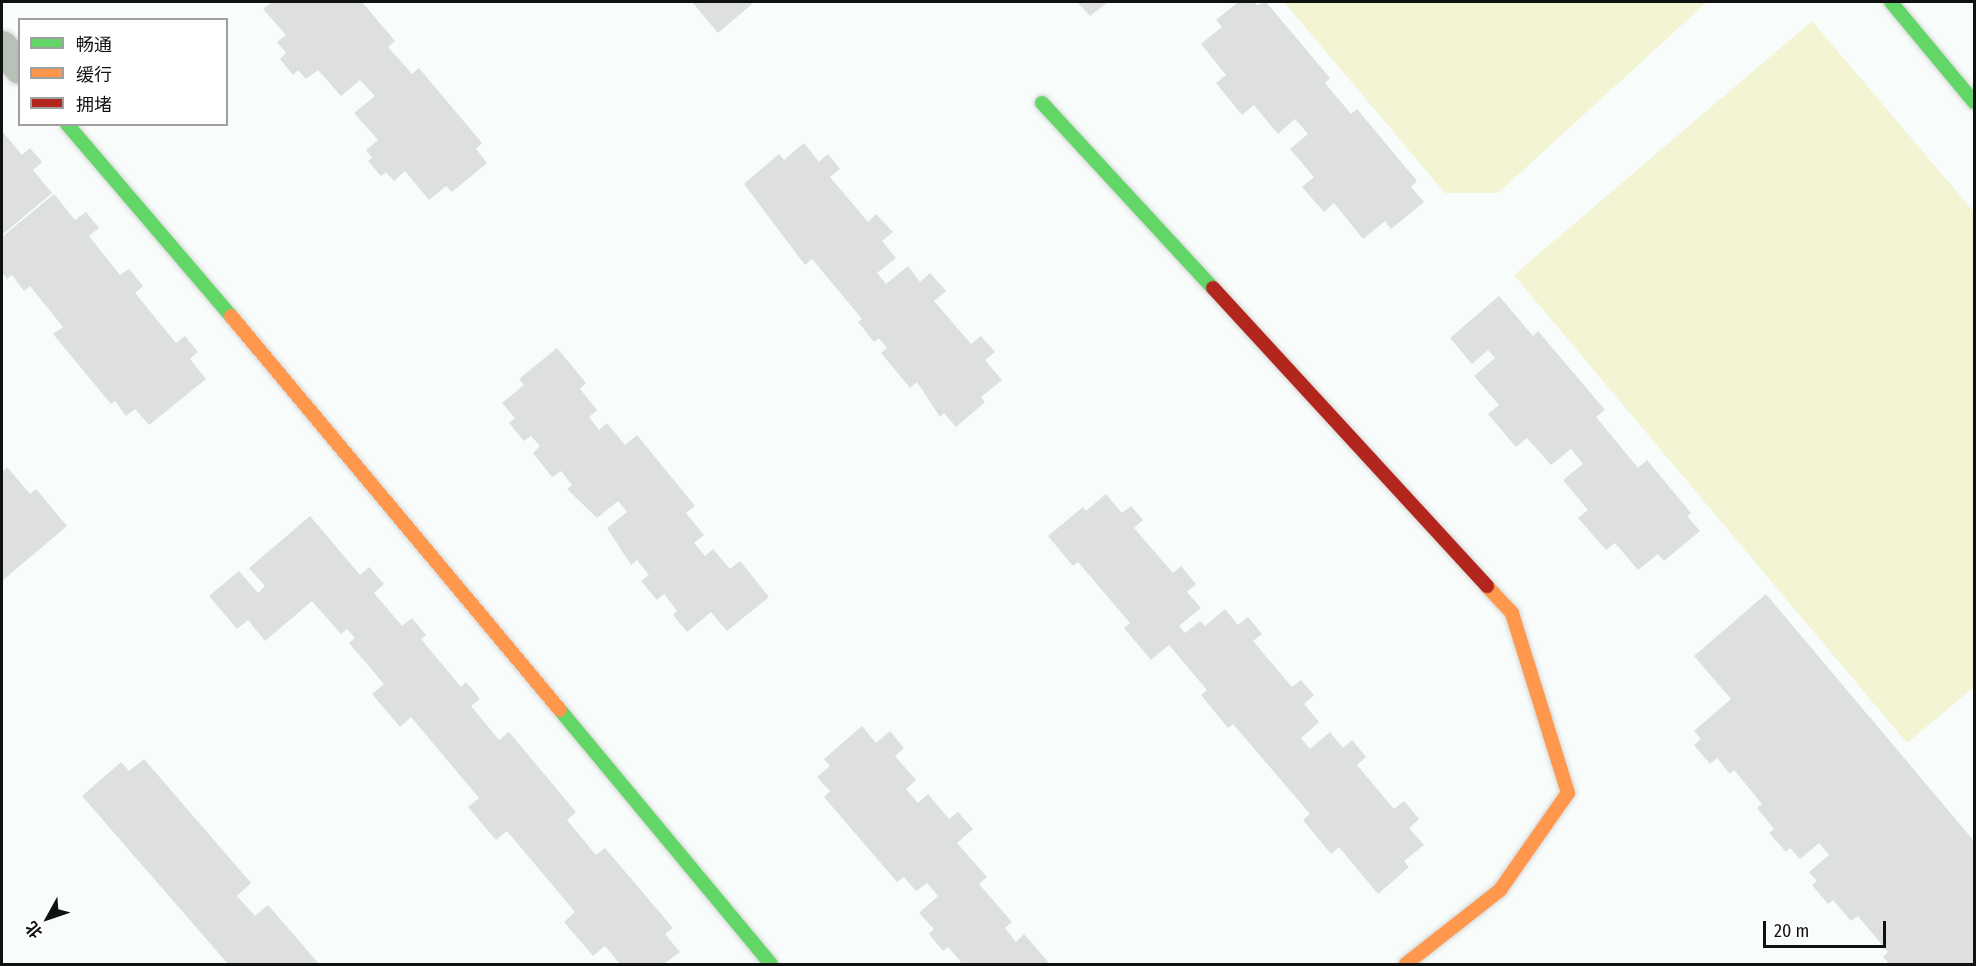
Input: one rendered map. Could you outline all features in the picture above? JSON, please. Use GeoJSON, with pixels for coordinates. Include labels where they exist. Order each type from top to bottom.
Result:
{"type":"FeatureCollection","features":[{"type":"Feature","properties":{"kind":"street"},"geometry":{"type":"LineString","coordinates":[[1891,2],[1974,102]]}},
{"type":"Feature","properties":{"kind":"street"},"geometry":{"type":"LineString","coordinates":[[2,47],[18,67]]}},
{"type":"Feature","properties":{"kind":"street"},"geometry":{"type":"LineString","coordinates":[[1042,103],[1512,613],[1568,793],[1500,890],[1406,964]]}},
{"type":"Feature","properties":{"kind":"street"},"geometry":{"type":"LineString","coordinates":[[69,126],[335,438],[771,964]]}},
{"type":"Feature","properties":{"kind":"green space"},"geometry":{"type":"Polygon","coordinates":[[[1284,2],[1707,2],[1498,193],[1445,193],[1284,2]]]}},
{"type":"Feature","properties":{"kind":"green space"},"geometry":{"type":"Polygon","coordinates":[[[1812,21],[1974,212],[1974,687],[1907,743],[1514,275],[1812,21]]]}},
{"type":"Feature","properties":{"kind":"building"},"geometry":{"type":"Polygon","coordinates":[[[272,2],[362,2],[395,41],[388,47],[412,74],[419,68],[482,143],[476,149],[487,163],[452,192],[446,186],[429,200],[405,171],[394,181],[386,172],[381,176],[368,161],[372,158],[366,150],[378,140],[354,113],[375,96],[360,80],[341,96],[318,70],[306,79],[298,70],[293,75],[280,59],[286,53],[277,42],[286,35],[263,9],[272,2]]]}},
{"type":"Feature","properties":{"kind":"building"},"geometry":{"type":"Polygon","coordinates":[[[692,2],[750,2],[752,4],[718,33],[692,2]]]}},
{"type":"Feature","properties":{"kind":"building"},"geometry":{"type":"Polygon","coordinates":[[[1077,2],[1108,2],[1090,16],[1077,2]]]}},
{"type":"Feature","properties":{"kind":"building"},"geometry":{"type":"Polygon","coordinates":[[[1238,2],[1254,2],[1257,5],[1266,2],[1330,78],[1325,83],[1351,114],[1357,109],[1417,181],[1411,187],[1424,202],[1391,229],[1385,221],[1363,239],[1334,203],[1324,212],[1302,187],[1314,177],[1290,149],[1308,134],[1295,119],[1278,134],[1254,105],[1242,115],[1216,83],[1226,75],[1201,44],[1222,27],[1216,20],[1238,2]]]}},
{"type":"Feature","properties":{"kind":"building"},"geometry":{"type":"Polygon","coordinates":[[[2,131],[22,155],[30,148],[42,162],[33,170],[52,193],[2,235],[2,131]]]}},
{"type":"Feature","properties":{"kind":"building"},"geometry":{"type":"Polygon","coordinates":[[[804,143],[819,162],[828,154],[840,169],[830,177],[868,222],[876,214],[893,232],[882,241],[896,258],[877,273],[886,284],[908,266],[920,282],[930,273],[946,291],[934,301],[971,344],[981,336],[995,352],[985,360],[1002,380],[981,397],[985,402],[956,427],[944,413],[940,417],[917,382],[910,388],[881,353],[887,348],[879,338],[874,342],[858,322],[862,319],[812,259],[805,265],[744,184],[779,154],[784,160],[804,143]]]}},
{"type":"Feature","properties":{"kind":"building"},"geometry":{"type":"Polygon","coordinates":[[[54,194],[75,220],[86,212],[99,228],[89,236],[120,275],[129,269],[143,286],[135,293],[176,343],[185,336],[198,352],[190,359],[206,379],[149,425],[135,409],[126,416],[115,401],[111,404],[53,334],[63,327],[30,286],[24,291],[12,275],[7,279],[2,272],[2,237],[54,194]]]}},
{"type":"Feature","properties":{"kind":"building"},"geometry":{"type":"Polygon","coordinates":[[[1499,296],[1533,336],[1538,331],[1605,410],[1596,417],[1638,468],[1647,460],[1691,513],[1687,516],[1700,531],[1664,561],[1658,554],[1638,570],[1615,543],[1606,550],[1578,518],[1588,510],[1563,480],[1583,464],[1571,449],[1551,465],[1527,438],[1516,447],[1488,414],[1499,405],[1474,376],[1495,358],[1488,350],[1472,364],[1450,338],[1499,296]]]}},
{"type":"Feature","properties":{"kind":"building"},"geometry":{"type":"Polygon","coordinates":[[[557,348],[586,383],[580,389],[597,410],[589,417],[599,430],[607,423],[625,445],[637,435],[695,506],[686,513],[704,535],[694,543],[705,556],[713,549],[730,569],[740,561],[769,597],[727,631],[711,612],[687,632],[673,615],[677,611],[664,594],[657,600],[641,581],[649,575],[637,560],[631,565],[607,528],[627,512],[618,501],[597,518],[567,489],[572,485],[561,471],[552,477],[533,453],[540,446],[531,436],[524,441],[509,423],[515,418],[502,403],[524,385],[519,379],[557,348]]]}},
{"type":"Feature","properties":{"kind":"building"},"geometry":{"type":"Polygon","coordinates":[[[7,467],[30,494],[36,489],[67,526],[2,581],[2,472],[7,467]]]}},
{"type":"Feature","properties":{"kind":"building"},"geometry":{"type":"Polygon","coordinates":[[[1106,494],[1122,513],[1131,506],[1143,520],[1134,528],[1173,573],[1181,566],[1196,584],[1187,592],[1201,608],[1179,626],[1185,633],[1200,621],[1205,626],[1225,609],[1238,625],[1248,617],[1262,634],[1253,641],[1292,687],[1301,680],[1314,695],[1304,704],[1319,722],[1301,738],[1310,749],[1330,732],[1343,748],[1352,740],[1366,757],[1357,765],[1394,809],[1404,801],[1419,819],[1409,828],[1424,845],[1404,861],[1409,867],[1378,894],[1339,847],[1331,854],[1303,820],[1310,814],[1233,724],[1228,728],[1201,695],[1207,690],[1169,645],[1151,660],[1124,628],[1130,623],[1078,562],[1073,566],[1048,536],[1083,507],[1086,511],[1106,494]]]}},
{"type":"Feature","properties":{"kind":"building"},"geometry":{"type":"Polygon","coordinates":[[[310,516],[360,575],[369,567],[384,584],[374,593],[402,626],[412,618],[426,635],[421,639],[461,687],[466,682],[480,699],[471,706],[499,740],[509,732],[576,812],[567,820],[596,855],[605,848],[673,928],[665,934],[680,952],[664,964],[620,964],[605,946],[593,956],[564,922],[575,912],[507,831],[496,840],[468,807],[479,798],[411,717],[400,727],[372,694],[384,684],[349,643],[355,638],[347,629],[341,634],[312,601],[265,641],[248,620],[237,629],[209,596],[239,571],[258,593],[265,586],[249,568],[310,516]]]}},
{"type":"Feature","properties":{"kind":"building"},"geometry":{"type":"Polygon","coordinates":[[[1766,594],[1974,841],[1974,964],[1884,964],[1888,962],[1883,957],[1888,952],[1858,916],[1851,921],[1833,900],[1828,904],[1812,885],[1817,881],[1809,872],[1829,855],[1819,843],[1800,859],[1790,848],[1786,852],[1769,833],[1774,829],[1757,808],[1762,804],[1734,770],[1730,774],[1717,758],[1710,764],[1694,745],[1701,739],[1694,731],[1731,699],[1694,656],[1766,594]]]}},
{"type":"Feature","properties":{"kind":"building"},"geometry":{"type":"Polygon","coordinates":[[[862,726],[876,743],[890,731],[904,748],[895,756],[916,780],[906,789],[918,803],[928,794],[949,819],[958,812],[973,829],[957,843],[987,877],[979,884],[1012,922],[1005,928],[1016,942],[1024,934],[1050,964],[958,964],[961,962],[948,947],[943,951],[929,934],[934,929],[919,913],[938,896],[927,883],[916,891],[904,877],[897,882],[824,797],[830,791],[817,777],[830,766],[824,759],[862,726]]]}},
{"type":"Feature","properties":{"kind":"building"},"geometry":{"type":"Polygon","coordinates":[[[144,759],[251,883],[237,896],[255,916],[268,905],[319,964],[228,964],[82,796],[121,762],[129,771],[144,759]]]}},
{"type":"Feature","properties":{"kind":"traffic: fast"},"geometry":{"type":"LineString","coordinates":[[1891,2],[1974,102]]}},
{"type":"Feature","properties":{"kind":"traffic: fast"},"geometry":{"type":"LineString","coordinates":[[1042,103],[1213,288]]}},
{"type":"Feature","properties":{"kind":"traffic: fast"},"geometry":{"type":"LineString","coordinates":[[69,126],[231,316]]}},
{"type":"Feature","properties":{"kind":"traffic: fast"},"geometry":{"type":"LineString","coordinates":[[560,710],[771,964]]}},
{"type":"Feature","properties":{"kind":"traffic: slow"},"geometry":{"type":"LineString","coordinates":[[231,316],[560,710]]}},
{"type":"Feature","properties":{"kind":"traffic: slow"},"geometry":{"type":"LineString","coordinates":[[1406,964],[1500,890],[1568,793],[1512,613],[1487,586]]}},
{"type":"Feature","properties":{"kind":"traffic: jam"},"geometry":{"type":"LineString","coordinates":[[1213,288],[1487,586]]}}]}
